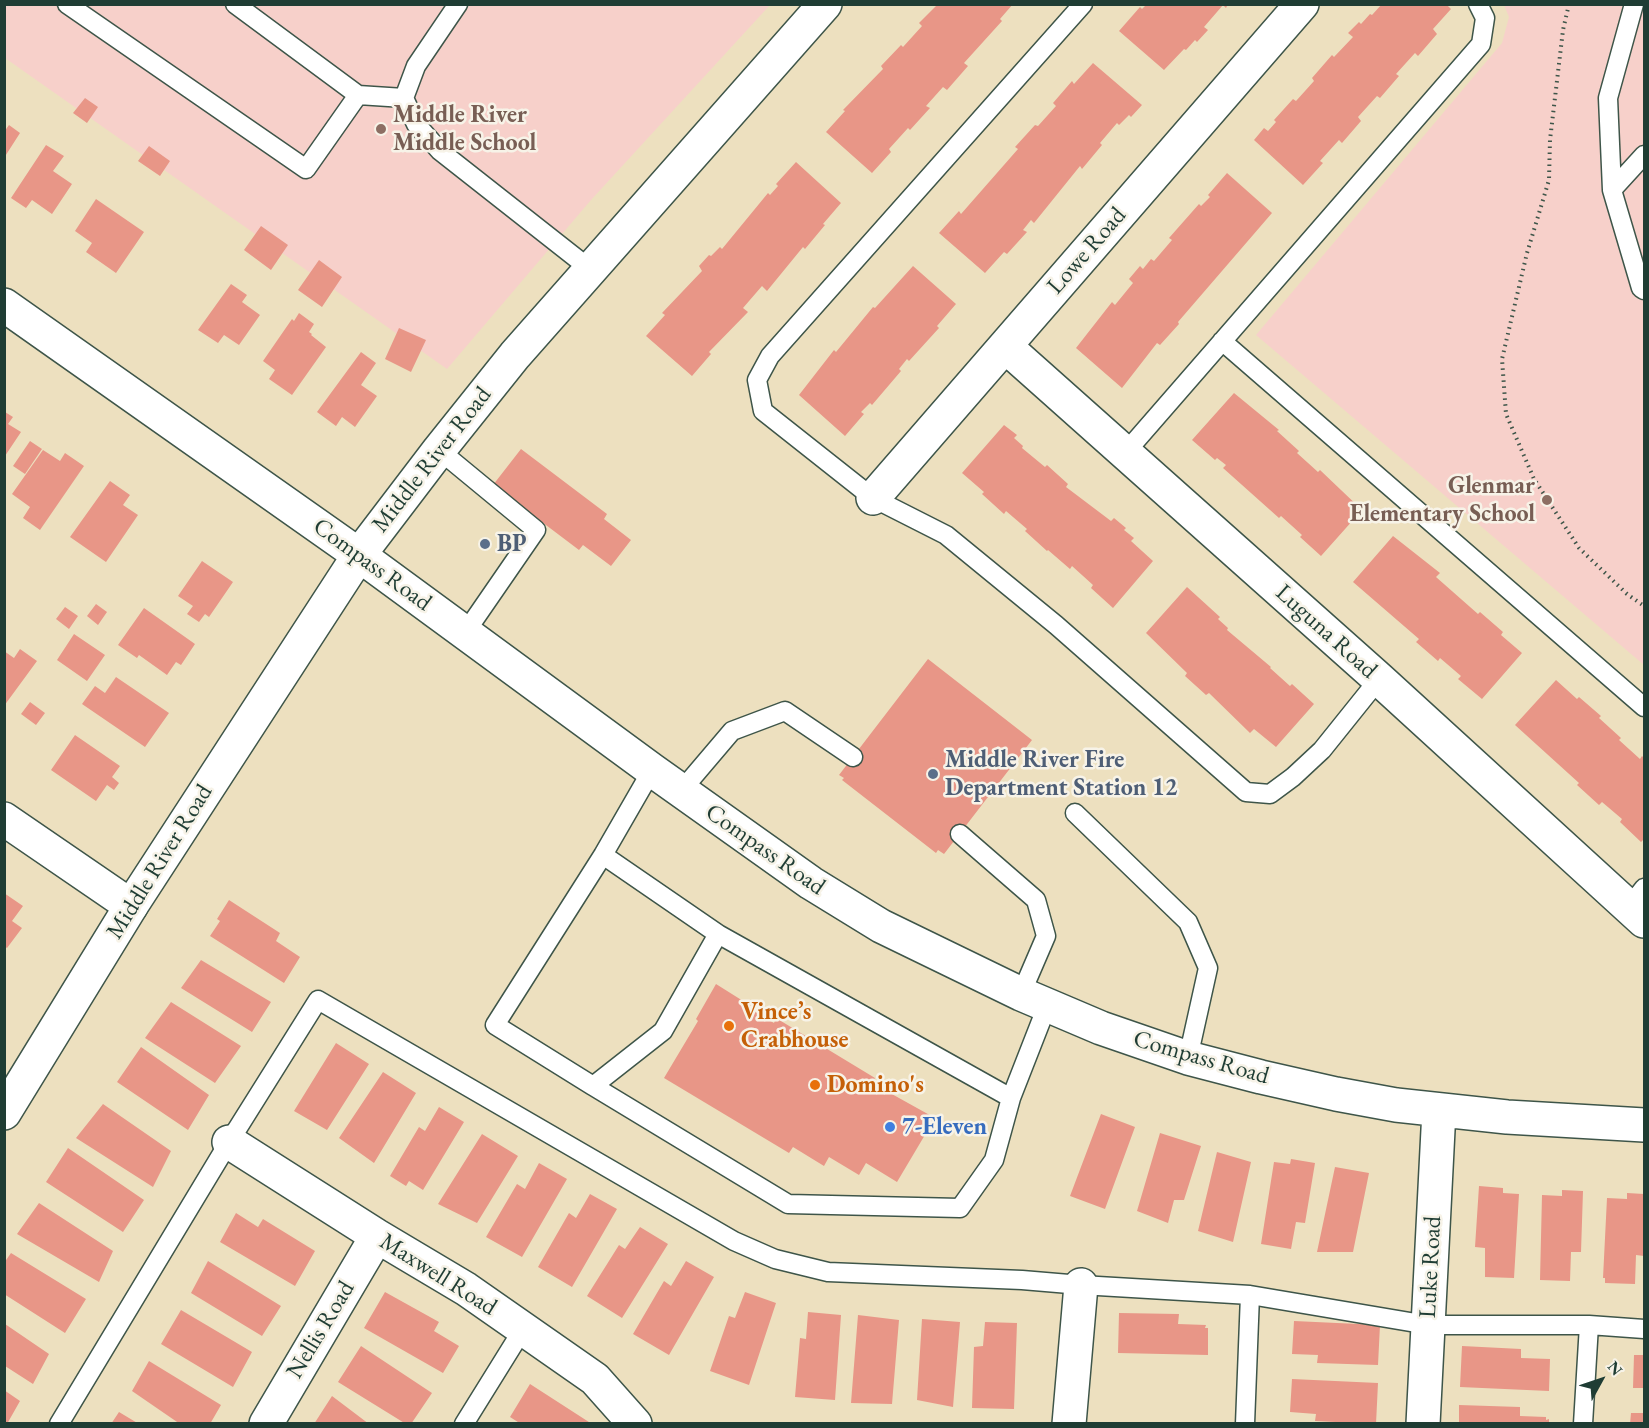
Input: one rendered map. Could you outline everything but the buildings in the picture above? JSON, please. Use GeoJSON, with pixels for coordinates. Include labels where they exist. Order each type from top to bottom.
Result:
{"type":"FeatureCollection","features":[{"type":"Feature","properties":{"kind":"street","name":"Middle River Road"},"geometry":{"type":"LineString","coordinates":[[4,1113],[131,906],[359,555],[439,450],[515,356],[825,4]]}},
{"type":"Feature","properties":{"kind":"street","name":"Lowe Road"},"geometry":{"type":"LineString","coordinates":[[873,498],[1302,4]]}},
{"type":"Feature","properties":{"kind":"street","name":"Compass Road"},"geometry":{"type":"LineString","coordinates":[[4,305],[359,555],[681,791],[811,883],[881,926],[1034,1000],[1101,1028],[1188,1058],[1325,1091],[1396,1105],[1507,1118],[1644,1125]]}},
{"type":"Feature","properties":{"kind":"street","name":"Luguna Road"},"geometry":{"type":"LineString","coordinates":[[1005,346],[1379,680],[1639,905]]}},
{"type":"Feature","properties":{"kind":"street"},"geometry":{"type":"LineString","coordinates":[[4,819],[131,906]]}},
{"type":"Feature","properties":{"kind":"street","name":"Luke Road"},"geometry":{"type":"LineString","coordinates":[[1423,1424],[1439,1110]]}},
{"type":"Feature","properties":{"kind":"street","name":"Maxwell Road"},"geometry":{"type":"LineString","coordinates":[[229,1142],[377,1236],[466,1289],[595,1379],[634,1424]]}},
{"type":"Feature","properties":{"kind":"street","name":"Nellis Road"},"geometry":{"type":"LineString","coordinates":[[266,1424],[377,1236]]}},
{"type":"Feature","properties":{"kind":"street"},"geometry":{"type":"LineString","coordinates":[[1069,1424],[1081,1286]]}},
{"type":"Feature","properties":{"kind":"lane"},"geometry":{"type":"LineString","coordinates":[[67,4],[306,169],[358,95]]}},
{"type":"Feature","properties":{"kind":"lane"},"geometry":{"type":"LineString","coordinates":[[235,4],[358,95],[404,98]]}},
{"type":"Feature","properties":{"kind":"lane"},"geometry":{"type":"LineString","coordinates":[[458,4],[416,66],[404,98],[416,124],[440,151],[590,269]]}},
{"type":"Feature","properties":{"kind":"lane"},"geometry":{"type":"LineString","coordinates":[[1083,4],[770,356],[757,380],[763,411],[873,498],[946,535],[1056,625],[1246,792],[1270,794],[1293,777],[1322,750],[1379,680]]}},
{"type":"Feature","properties":{"kind":"lane"},"geometry":{"type":"LineString","coordinates":[[1125,453],[1481,44],[1485,18],[1478,4]]}},
{"type":"Feature","properties":{"kind":"lane"},"geometry":{"type":"LineString","coordinates":[[1634,4],[1608,98],[1612,190],[1641,288],[1644,290]]}},
{"type":"Feature","properties":{"kind":"lane"},"geometry":{"type":"LineString","coordinates":[[1612,190],[1644,155]]}},
{"type":"Feature","properties":{"kind":"lane"},"geometry":{"type":"LineString","coordinates":[[1222,341],[1644,707]]}},
{"type":"Feature","properties":{"kind":"lane"},"geometry":{"type":"LineString","coordinates":[[439,450],[536,530],[465,633]]}},
{"type":"Feature","properties":{"kind":"lane"},"geometry":{"type":"LineString","coordinates":[[681,791],[732,731],[785,711],[853,757]]}},
{"type":"Feature","properties":{"kind":"lane"},"geometry":{"type":"LineString","coordinates":[[652,770],[603,855],[495,1025],[788,1204],[960,1208],[994,1160],[1034,1000],[1046,936],[1036,900],[960,834]]}},
{"type":"Feature","properties":{"kind":"lane"},"geometry":{"type":"LineString","coordinates":[[1075,813],[1188,922],[1208,968],[1188,1058]]}},
{"type":"Feature","properties":{"kind":"lane"},"geometry":{"type":"LineString","coordinates":[[603,855],[718,934],[1011,1098]]}},
{"type":"Feature","properties":{"kind":"lane"},"geometry":{"type":"LineString","coordinates":[[593,1086],[663,1031],[718,934]]}},
{"type":"Feature","properties":{"kind":"lane"},"geometry":{"type":"LineString","coordinates":[[59,1424],[229,1142],[318,1000],[734,1241],[775,1259],[828,1272],[1022,1280],[1081,1286],[1250,1295],[1428,1325],[1589,1325],[1644,1329]]}},
{"type":"Feature","properties":{"kind":"lane"},"geometry":{"type":"LineString","coordinates":[[1245,1424],[1250,1295]]}},
{"type":"Feature","properties":{"kind":"lane"},"geometry":{"type":"LineString","coordinates":[[1583,1424],[1589,1325]]}},
{"type":"Feature","properties":{"kind":"lane"},"geometry":{"type":"LineString","coordinates":[[464,1424],[523,1329]]}},
{"type":"Feature","properties":{"kind":"path"},"geometry":{"type":"LineString","coordinates":[[1569,4],[1563,30],[1550,140],[1549,180],[1527,253],[1502,359],[1506,414],[1534,479],[1579,548],[1627,594],[1644,606]]}},
{"type":"Feature","properties":{"kind":"shaded area","name":"Middle River Middle School"},"geometry":{"type":"Polygon","coordinates":[[[5,5],[770,5],[591,200],[447,369],[5,58],[5,5]]]}},
{"type":"Feature","properties":{"kind":"shaded area","name":"Glenmar Elementary School"},"geometry":{"type":"Polygon","coordinates":[[[1504,5],[1644,5],[1644,665],[1256,335],[1502,43],[1509,17],[1504,5]]]}},
{"type":"Feature","properties":{"kind":"place","name":"Middle River Middle School"},"geometry":{"type":"Point","coordinates":[381,129]}},
{"type":"Feature","properties":{"kind":"place","name":"Glenmar Elementary School"},"geometry":{"type":"Point","coordinates":[1547,500]}},
{"type":"Feature","properties":{"kind":"place","name":"BP"},"geometry":{"type":"Point","coordinates":[485,544]}},
{"type":"Feature","properties":{"kind":"place","name":"Middle River Fire Department Station 12"},"geometry":{"type":"Point","coordinates":[933,774]}},
{"type":"Feature","properties":{"kind":"place","name":"Vince’s Crabhouse"},"geometry":{"type":"Point","coordinates":[729,1026]}},
{"type":"Feature","properties":{"kind":"place","name":"Domino's"},"geometry":{"type":"Point","coordinates":[815,1085]}},
{"type":"Feature","properties":{"kind":"place","name":"7-Eleven"},"geometry":{"type":"Point","coordinates":[890,1127]}}]}
